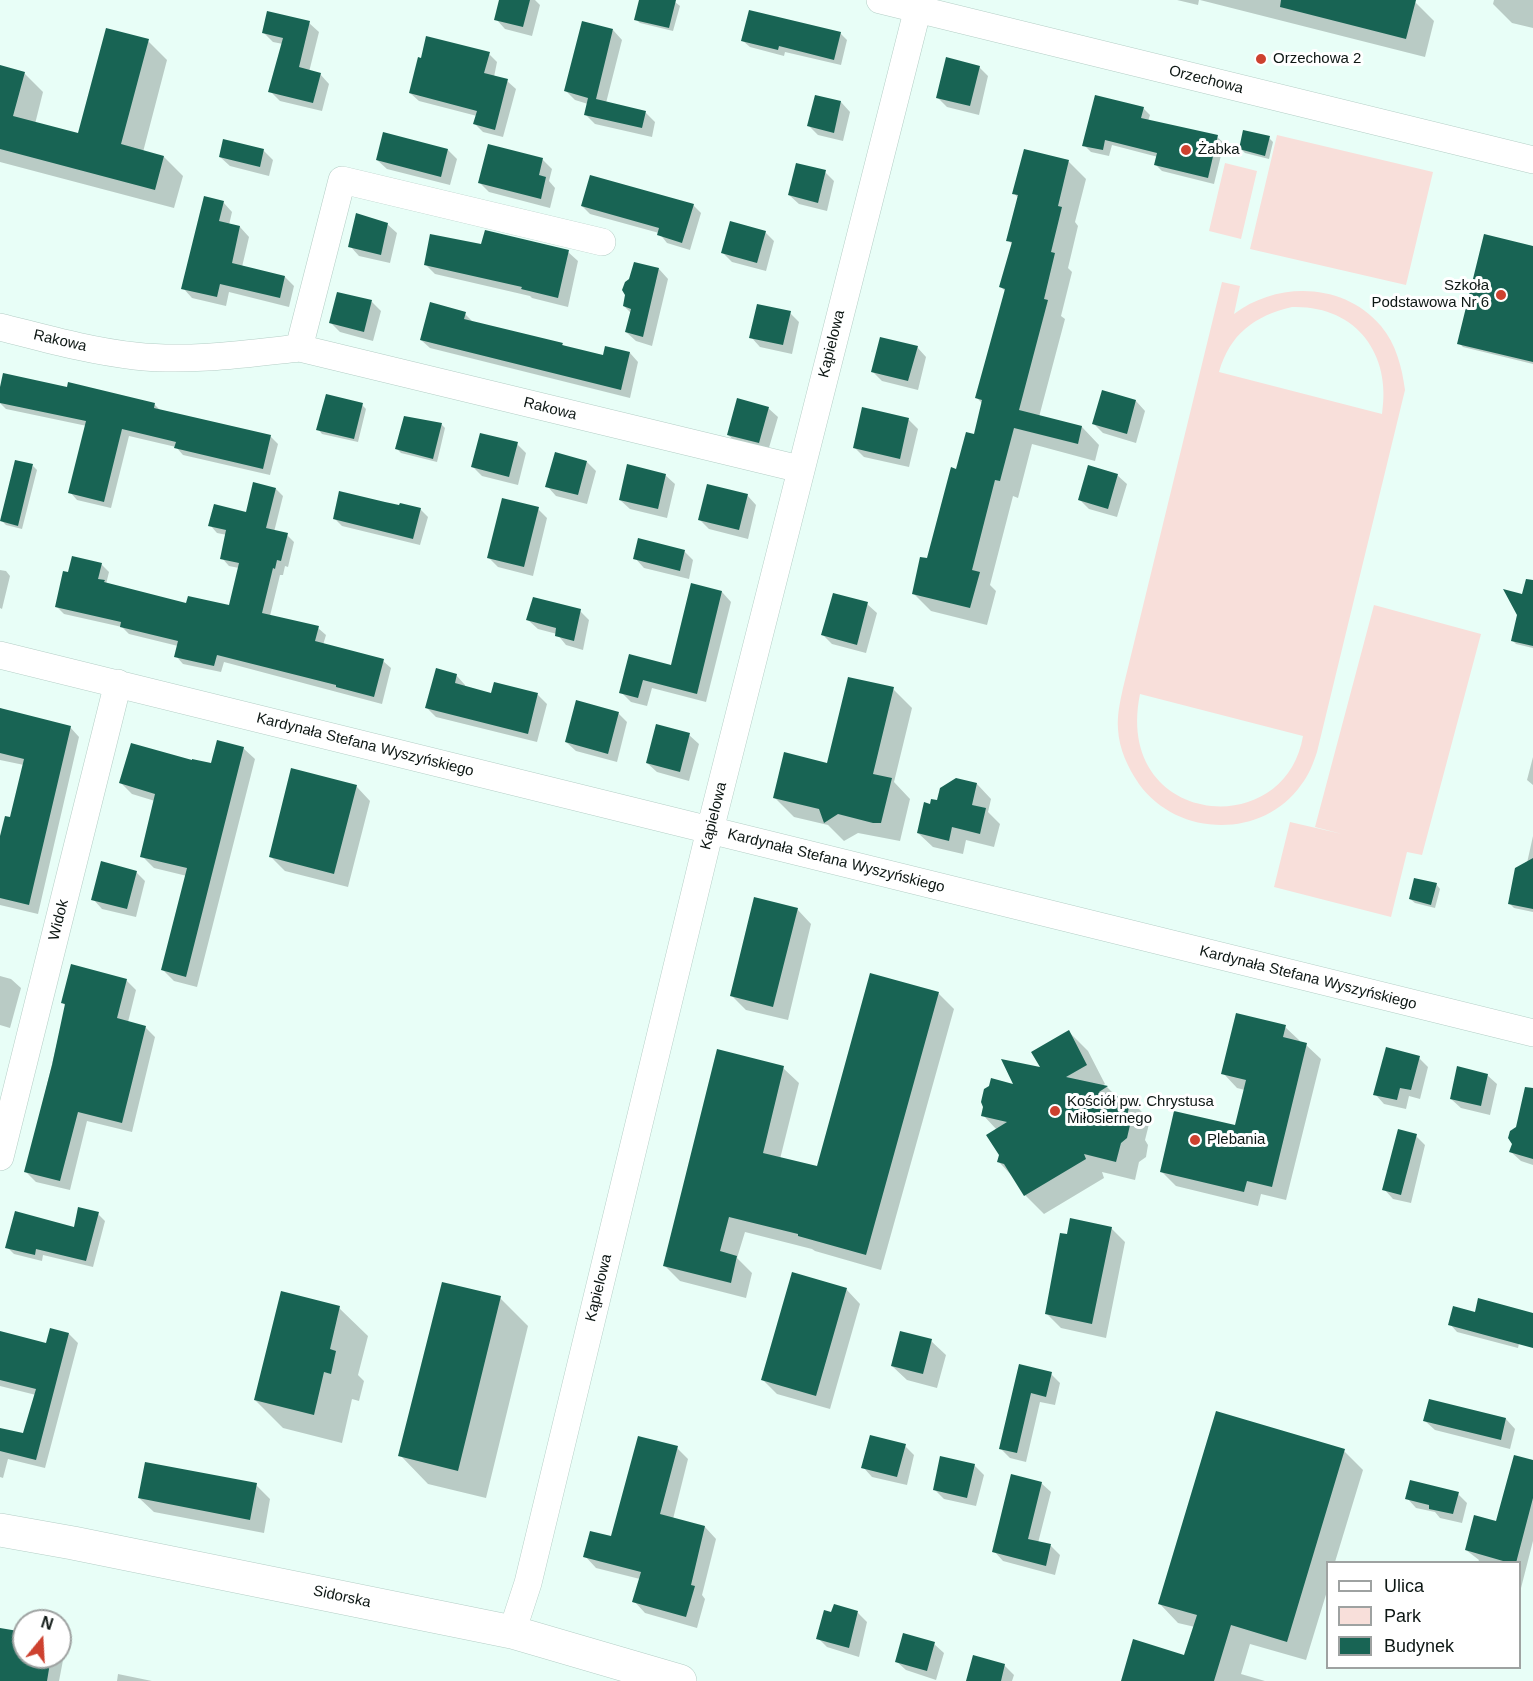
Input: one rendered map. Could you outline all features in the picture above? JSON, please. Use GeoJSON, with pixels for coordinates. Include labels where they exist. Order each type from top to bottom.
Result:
{"type":"FeatureCollection","features":[{"type":"Feature","properties":{"kind":"street","name":"Orzechowa"},"geometry":{"type":"LineString","coordinates":[[880,0],[918,5],[1533,160]]}},
{"type":"Feature","properties":{"kind":"street","name":"Kąpielowa"},"geometry":{"type":"LineString","coordinates":[[512,1632],[528,1583],[710,830],[918,5]]}},
{"type":"Feature","properties":{"kind":"street"},"geometry":{"type":"LineString","coordinates":[[299,348],[342,180],[602,242]]}},
{"type":"Feature","properties":{"kind":"street","name":"Rakowa"},"geometry":{"type":"LineString","coordinates":[[0,327],[73,345],[135,356],[223,356],[299,348],[800,469]]}},
{"type":"Feature","properties":{"kind":"street","name":"Kardynała Stefana Wyszyńskiego"},"geometry":{"type":"LineString","coordinates":[[0,655],[1533,1034]]}},
{"type":"Feature","properties":{"kind":"street","name":"Widok"},"geometry":{"type":"LineString","coordinates":[[0,1157],[118,683]]}},
{"type":"Feature","properties":{"kind":"street","name":"Sidorska"},"geometry":{"type":"LineString","coordinates":[[0,1530],[512,1632],[680,1681]]}},
{"type":"Feature","properties":{"kind":"green space"},"geometry":{"type":"Polygon","coordinates":[[[1277,135],[1433,172],[1406,285],[1250,249],[1277,135]]]}},
{"type":"Feature","properties":{"kind":"green space"},"geometry":{"type":"Polygon","coordinates":[[[1225,163],[1257,171],[1241,239],[1209,231],[1225,163]]]}},
{"type":"Feature","properties":{"kind":"green space"},"geometry":{"type":"Polygon","coordinates":[[[1222,282],[1240,286],[1234,314],[1251,303],[1270,296],[1310,291],[1330,294],[1366,311],[1391,340],[1400,364],[1405,390],[1317,752],[1304,781],[1284,803],[1265,816],[1243,823],[1220,825],[1197,822],[1175,814],[1155,802],[1139,784],[1125,758],[1120,744],[1118,724],[1123,688],[1222,282]],[[1292,307],[1266,316],[1245,329],[1230,347],[1219,372],[1382,414],[1384,392],[1381,371],[1375,353],[1364,337],[1351,324],[1334,314],[1292,307]],[[1140,694],[1139,738],[1152,771],[1175,794],[1205,805],[1236,805],[1266,794],[1290,771],[1303,736],[1140,694]]]}},
{"type":"Feature","properties":{"kind":"green space"},"geometry":{"type":"Polygon","coordinates":[[[1374,605],[1481,634],[1422,855],[1407,852],[1391,917],[1274,887],[1290,822],[1342,834],[1315,827],[1374,605]]]}},
{"type":"Feature","properties":{"kind":"building"},"geometry":{"type":"Polygon","coordinates":[[[499,0],[530,0],[523,27],[494,20],[499,0]]]}},
{"type":"Feature","properties":{"kind":"building"},"geometry":{"type":"Polygon","coordinates":[[[639,0],[676,0],[669,28],[634,20],[639,0]]]}},
{"type":"Feature","properties":{"kind":"building"},"geometry":{"type":"Polygon","coordinates":[[[1281,0],[1416,0],[1406,39],[1280,7],[1281,0]]]}},
{"type":"Feature","properties":{"kind":"building"},"geometry":{"type":"Polygon","coordinates":[[[749,10],[841,32],[834,60],[779,46],[778,50],[741,41],[749,10]]]}},
{"type":"Feature","properties":{"kind":"building"},"geometry":{"type":"Polygon","coordinates":[[[267,11],[310,21],[299,67],[321,73],[313,103],[268,92],[283,38],[262,33],[267,11]]]}},
{"type":"Feature","properties":{"kind":"building"},"geometry":{"type":"Polygon","coordinates":[[[582,21],[613,29],[596,99],[646,111],[642,128],[584,115],[588,98],[564,91],[582,21]]]}},
{"type":"Feature","properties":{"kind":"building"},"geometry":{"type":"Polygon","coordinates":[[[106,28],[149,39],[121,144],[164,156],[155,190],[0,149],[0,65],[25,72],[13,116],[78,133],[106,28]]]}},
{"type":"Feature","properties":{"kind":"building"},"geometry":{"type":"Polygon","coordinates":[[[426,36],[490,52],[484,73],[508,79],[495,130],[473,124],[477,111],[409,93],[426,36]]]}},
{"type":"Feature","properties":{"kind":"building"},"geometry":{"type":"Polygon","coordinates":[[[946,57],[980,66],[970,106],[936,98],[946,57]]]}},
{"type":"Feature","properties":{"kind":"building"},"geometry":{"type":"Polygon","coordinates":[[[815,95],[841,101],[834,133],[807,126],[815,95]]]}},
{"type":"Feature","properties":{"kind":"building"},"geometry":{"type":"Polygon","coordinates":[[[1095,95],[1144,107],[1141,118],[1218,135],[1208,178],[1154,165],[1157,153],[1105,140],[1103,150],[1082,146],[1095,95]]]}},
{"type":"Feature","properties":{"kind":"building"},"geometry":{"type":"Polygon","coordinates":[[[1243,130],[1270,136],[1265,156],[1239,149],[1243,130]]]}},
{"type":"Feature","properties":{"kind":"building"},"geometry":{"type":"Polygon","coordinates":[[[383,132],[448,149],[441,177],[376,160],[383,132]]]}},
{"type":"Feature","properties":{"kind":"building"},"geometry":{"type":"Polygon","coordinates":[[[223,139],[264,149],[260,167],[219,157],[223,139]]]}},
{"type":"Feature","properties":{"kind":"building"},"geometry":{"type":"Polygon","coordinates":[[[488,144],[543,158],[539,175],[546,177],[541,199],[478,183],[488,144]]]}},
{"type":"Feature","properties":{"kind":"building"},"geometry":{"type":"Polygon","coordinates":[[[1024,149],[1069,160],[1058,206],[1062,207],[1051,252],[1055,253],[1044,299],[1048,300],[1019,410],[1082,426],[1078,444],[1014,428],[1000,481],[995,480],[972,570],[980,572],[970,608],[912,594],[920,557],[927,558],[951,467],[956,469],[966,432],[974,434],[982,400],[975,398],[1005,289],[999,287],[1012,242],[1006,241],[1018,195],[1012,194],[1024,149]]]}},
{"type":"Feature","properties":{"kind":"building"},"geometry":{"type":"Polygon","coordinates":[[[796,163],[826,170],[818,203],[788,195],[796,163]]]}},
{"type":"Feature","properties":{"kind":"building"},"geometry":{"type":"Polygon","coordinates":[[[590,175],[694,204],[682,243],[657,235],[659,228],[581,206],[590,175]]]}},
{"type":"Feature","properties":{"kind":"building"},"geometry":{"type":"Polygon","coordinates":[[[204,196],[224,201],[219,221],[240,226],[232,263],[285,276],[280,298],[220,284],[217,297],[181,289],[204,196]]]}},
{"type":"Feature","properties":{"kind":"building"},"geometry":{"type":"Polygon","coordinates":[[[356,213],[388,223],[381,255],[348,247],[356,213]]]}},
{"type":"Feature","properties":{"kind":"building"},"geometry":{"type":"Polygon","coordinates":[[[730,221],[766,231],[757,263],[721,253],[730,221]]]}},
{"type":"Feature","properties":{"kind":"building"},"geometry":{"type":"Polygon","coordinates":[[[485,230],[569,250],[558,298],[521,289],[522,287],[424,265],[430,234],[481,244],[485,230]]]}},
{"type":"Feature","properties":{"kind":"building","name":"Szkoła Podstawowa Nr 6"},"geometry":{"type":"Polygon","coordinates":[[[1484,234],[1533,246],[1533,362],[1457,344],[1484,234]]]}},
{"type":"Feature","properties":{"kind":"building"},"geometry":{"type":"Polygon","coordinates":[[[634,262],[659,268],[643,337],[625,332],[631,309],[623,306],[625,295],[622,290],[629,279],[634,262]]]}},
{"type":"Feature","properties":{"kind":"building"},"geometry":{"type":"Polygon","coordinates":[[[337,292],[372,300],[364,332],[329,323],[337,292]]]}},
{"type":"Feature","properties":{"kind":"building"},"geometry":{"type":"Polygon","coordinates":[[[430,302],[466,312],[464,319],[563,343],[562,345],[603,355],[605,346],[630,352],[621,390],[420,340],[430,302]]]}},
{"type":"Feature","properties":{"kind":"building"},"geometry":{"type":"Polygon","coordinates":[[[757,304],[791,311],[783,345],[749,338],[757,304]]]}},
{"type":"Feature","properties":{"kind":"building"},"geometry":{"type":"Polygon","coordinates":[[[880,337],[918,346],[908,381],[871,372],[880,337]]]}},
{"type":"Feature","properties":{"kind":"building"},"geometry":{"type":"Polygon","coordinates":[[[3,373],[67,387],[68,382],[155,403],[154,408],[271,435],[263,469],[174,448],[176,442],[122,429],[104,502],[68,493],[86,421],[0,403],[3,373]]]}},
{"type":"Feature","properties":{"kind":"building"},"geometry":{"type":"Polygon","coordinates":[[[1102,390],[1136,400],[1127,434],[1092,424],[1102,390]]]}},
{"type":"Feature","properties":{"kind":"building"},"geometry":{"type":"Polygon","coordinates":[[[326,394],[363,403],[354,439],[316,430],[326,394]]]}},
{"type":"Feature","properties":{"kind":"building"},"geometry":{"type":"Polygon","coordinates":[[[737,398],[769,407],[759,443],[727,435],[737,398]]]}},
{"type":"Feature","properties":{"kind":"building"},"geometry":{"type":"Polygon","coordinates":[[[862,407],[909,418],[900,459],[853,448],[862,407]]]}},
{"type":"Feature","properties":{"kind":"building"},"geometry":{"type":"Polygon","coordinates":[[[404,416],[442,423],[433,459],[395,449],[404,416]]]}},
{"type":"Feature","properties":{"kind":"building"},"geometry":{"type":"Polygon","coordinates":[[[480,433],[518,442],[509,477],[471,467],[480,433]]]}},
{"type":"Feature","properties":{"kind":"building"},"geometry":{"type":"Polygon","coordinates":[[[555,452],[587,461],[578,495],[545,487],[555,452]]]}},
{"type":"Feature","properties":{"kind":"building"},"geometry":{"type":"Polygon","coordinates":[[[15,460],[33,464],[18,526],[0,521],[15,460]]]}},
{"type":"Feature","properties":{"kind":"building"},"geometry":{"type":"Polygon","coordinates":[[[627,464],[666,474],[658,509],[619,500],[627,464]]]}},
{"type":"Feature","properties":{"kind":"building"},"geometry":{"type":"Polygon","coordinates":[[[1088,465],[1118,474],[1108,509],[1078,500],[1088,465]]]}},
{"type":"Feature","properties":{"kind":"building"},"geometry":{"type":"Polygon","coordinates":[[[253,482],[276,488],[266,528],[288,533],[281,561],[277,560],[275,569],[273,568],[262,613],[319,626],[315,641],[384,659],[374,697],[217,655],[214,666],[174,657],[178,641],[120,627],[121,622],[55,607],[63,571],[68,572],[72,556],[102,563],[98,579],[105,580],[104,582],[186,603],[188,596],[229,605],[239,563],[220,559],[226,530],[208,526],[214,504],[246,512],[253,482]]]}},
{"type":"Feature","properties":{"kind":"building"},"geometry":{"type":"Polygon","coordinates":[[[707,484],[748,494],[739,530],[698,520],[707,484]]]}},
{"type":"Feature","properties":{"kind":"building"},"geometry":{"type":"Polygon","coordinates":[[[339,491],[421,508],[413,539],[333,519],[339,491]]]}},
{"type":"Feature","properties":{"kind":"building"},"geometry":{"type":"Polygon","coordinates":[[[502,498],[539,507],[524,567],[487,558],[502,498]]]}},
{"type":"Feature","properties":{"kind":"building"},"geometry":{"type":"Polygon","coordinates":[[[638,538],[685,550],[680,571],[633,559],[638,538]]]}},
{"type":"Feature","properties":{"kind":"building"},"geometry":{"type":"Polygon","coordinates":[[[1526,579],[1533,580],[1533,646],[1511,641],[1517,615],[1503,589],[1522,594],[1526,579]]]}},
{"type":"Feature","properties":{"kind":"building"},"geometry":{"type":"Polygon","coordinates":[[[691,583],[722,591],[697,694],[643,680],[638,698],[619,693],[629,654],[671,665],[691,583]]]}},
{"type":"Feature","properties":{"kind":"building"},"geometry":{"type":"Polygon","coordinates":[[[833,593],[868,602],[857,645],[821,635],[833,593]]]}},
{"type":"Feature","properties":{"kind":"building"},"geometry":{"type":"Polygon","coordinates":[[[533,597],[581,609],[574,641],[555,636],[556,628],[526,620],[533,597]]]}},
{"type":"Feature","properties":{"kind":"building"},"geometry":{"type":"Polygon","coordinates":[[[436,668],[457,674],[455,683],[491,693],[494,682],[538,693],[528,734],[425,708],[436,668]]]}},
{"type":"Feature","properties":{"kind":"building"},"geometry":{"type":"Polygon","coordinates":[[[848,677],[894,687],[873,774],[892,778],[881,823],[838,814],[824,823],[819,809],[773,798],[784,752],[827,763],[848,677]]]}},
{"type":"Feature","properties":{"kind":"building"},"geometry":{"type":"Polygon","coordinates":[[[576,700],[619,712],[608,754],[565,742],[576,700]]]}},
{"type":"Feature","properties":{"kind":"building"},"geometry":{"type":"Polygon","coordinates":[[[0,708],[71,726],[29,905],[0,898],[0,836],[5,816],[10,817],[24,759],[0,753],[0,708]]]}},
{"type":"Feature","properties":{"kind":"building"},"geometry":{"type":"Polygon","coordinates":[[[656,724],[690,733],[680,772],[646,763],[656,724]]]}},
{"type":"Feature","properties":{"kind":"building"},"geometry":{"type":"Polygon","coordinates":[[[217,740],[244,747],[186,977],[161,970],[187,868],[140,857],[155,794],[119,783],[131,743],[211,763],[217,740]]]}},
{"type":"Feature","properties":{"kind":"building"},"geometry":{"type":"Polygon","coordinates":[[[291,768],[357,785],[334,874],[269,857],[291,768]]]}},
{"type":"Feature","properties":{"kind":"building"},"geometry":{"type":"Polygon","coordinates":[[[956,778],[977,783],[972,805],[986,808],[980,834],[952,827],[949,841],[917,833],[924,802],[930,804],[931,799],[937,800],[940,788],[956,778]]]}},
{"type":"Feature","properties":{"kind":"building"},"geometry":{"type":"Polygon","coordinates":[[[1533,858],[1533,909],[1508,904],[1515,868],[1533,858]]]}},
{"type":"Feature","properties":{"kind":"building"},"geometry":{"type":"Polygon","coordinates":[[[101,861],[137,871],[127,909],[91,900],[101,861]]]}},
{"type":"Feature","properties":{"kind":"building"},"geometry":{"type":"Polygon","coordinates":[[[1414,878],[1437,883],[1431,905],[1409,899],[1414,878]]]}},
{"type":"Feature","properties":{"kind":"building"},"geometry":{"type":"Polygon","coordinates":[[[754,897],[798,908],[773,1007],[730,996],[754,897]]]}},
{"type":"Feature","properties":{"kind":"building"},"geometry":{"type":"Polygon","coordinates":[[[71,964],[127,979],[117,1018],[146,1026],[122,1123],[78,1112],[60,1181],[24,1172],[52,1065],[65,1004],[61,1003],[71,964]]]}},
{"type":"Feature","properties":{"kind":"building"},"geometry":{"type":"Polygon","coordinates":[[[870,973],[939,992],[866,1255],[798,1236],[798,1234],[729,1217],[720,1251],[737,1256],[731,1283],[663,1266],[717,1049],[784,1066],[763,1153],[817,1166],[870,973]]]}},
{"type":"Feature","properties":{"kind":"building"},"geometry":{"type":"Polygon","coordinates":[[[1236,1013],[1286,1025],[1283,1037],[1307,1043],[1272,1187],[1247,1181],[1244,1192],[1160,1172],[1174,1111],[1235,1125],[1246,1080],[1221,1074],[1236,1013]]]}},
{"type":"Feature","properties":{"kind":"building","name":"Kościół pw. Chrystusa Miłosiernego"},"geometry":{"type":"Polygon","coordinates":[[[1069,1030],[1087,1065],[1066,1077],[1108,1086],[1099,1092],[1131,1099],[1126,1120],[1130,1125],[1127,1138],[1121,1143],[1116,1162],[1084,1154],[1086,1159],[1024,1196],[1004,1164],[997,1162],[999,1155],[986,1135],[1007,1122],[981,1116],[984,1089],[989,1086],[991,1078],[1013,1084],[1001,1059],[1040,1067],[1031,1052],[1069,1030]]]}},
{"type":"Feature","properties":{"kind":"building"},"geometry":{"type":"Polygon","coordinates":[[[1386,1047],[1420,1056],[1411,1090],[1400,1088],[1397,1100],[1373,1095],[1386,1047]]]}},
{"type":"Feature","properties":{"kind":"building"},"geometry":{"type":"Polygon","coordinates":[[[1457,1066],[1488,1074],[1481,1106],[1450,1099],[1457,1066]]]}},
{"type":"Feature","properties":{"kind":"building"},"geometry":{"type":"Polygon","coordinates":[[[1525,1087],[1533,1088],[1533,1159],[1509,1152],[1512,1144],[1508,1138],[1510,1131],[1516,1127],[1525,1087]]]}},
{"type":"Feature","properties":{"kind":"building"},"geometry":{"type":"Polygon","coordinates":[[[1398,1129],[1417,1134],[1401,1195],[1382,1190],[1398,1129]]]}},
{"type":"Feature","properties":{"kind":"building"},"geometry":{"type":"Polygon","coordinates":[[[78,1207],[99,1212],[86,1261],[36,1249],[35,1255],[5,1248],[15,1211],[74,1227],[78,1207]]]}},
{"type":"Feature","properties":{"kind":"building"},"geometry":{"type":"Polygon","coordinates":[[[1070,1218],[1112,1227],[1092,1324],[1045,1314],[1060,1233],[1067,1234],[1070,1218]]]}},
{"type":"Feature","properties":{"kind":"building"},"geometry":{"type":"Polygon","coordinates":[[[792,1272],[847,1288],[816,1396],[761,1380],[792,1272]]]}},
{"type":"Feature","properties":{"kind":"building"},"geometry":{"type":"Polygon","coordinates":[[[442,1282],[501,1296],[458,1471],[398,1456],[442,1282]]]}},
{"type":"Feature","properties":{"kind":"building"},"geometry":{"type":"Polygon","coordinates":[[[281,1291],[340,1306],[330,1349],[336,1351],[331,1374],[324,1372],[314,1415],[254,1400],[281,1291]]]}},
{"type":"Feature","properties":{"kind":"building"},"geometry":{"type":"Polygon","coordinates":[[[1478,1298],[1533,1313],[1533,1348],[1448,1325],[1453,1306],[1475,1312],[1478,1298]]]}},
{"type":"Feature","properties":{"kind":"building"},"geometry":{"type":"Polygon","coordinates":[[[50,1328],[69,1333],[36,1460],[0,1451],[0,1428],[23,1433],[36,1389],[0,1380],[0,1331],[46,1343],[50,1328]]]}},
{"type":"Feature","properties":{"kind":"building"},"geometry":{"type":"Polygon","coordinates":[[[900,1331],[932,1339],[923,1374],[891,1366],[900,1331]]]}},
{"type":"Feature","properties":{"kind":"building"},"geometry":{"type":"Polygon","coordinates":[[[1019,1364],[1052,1372],[1046,1397],[1031,1393],[1017,1453],[999,1449],[1019,1364]]]}},
{"type":"Feature","properties":{"kind":"building"},"geometry":{"type":"Polygon","coordinates":[[[1429,1399],[1506,1418],[1501,1440],[1423,1421],[1429,1399]]]}},
{"type":"Feature","properties":{"kind":"building"},"geometry":{"type":"Polygon","coordinates":[[[1216,1411],[1345,1449],[1287,1642],[1231,1625],[1214,1681],[1121,1681],[1133,1639],[1184,1655],[1197,1615],[1158,1604],[1216,1411]]]}},
{"type":"Feature","properties":{"kind":"building"},"geometry":{"type":"Polygon","coordinates":[[[870,1435],[906,1444],[897,1477],[861,1468],[870,1435]]]}},
{"type":"Feature","properties":{"kind":"building"},"geometry":{"type":"Polygon","coordinates":[[[638,1436],[678,1446],[660,1514],[705,1526],[691,1585],[695,1586],[686,1617],[632,1602],[641,1572],[583,1557],[590,1531],[611,1536],[638,1436]]]}},
{"type":"Feature","properties":{"kind":"building"},"geometry":{"type":"Polygon","coordinates":[[[1514,1455],[1533,1460],[1533,1498],[1517,1561],[1503,1561],[1465,1550],[1474,1515],[1496,1521],[1514,1455]]]}},
{"type":"Feature","properties":{"kind":"building"},"geometry":{"type":"Polygon","coordinates":[[[940,1456],[975,1464],[967,1498],[933,1490],[940,1456]]]}},
{"type":"Feature","properties":{"kind":"building"},"geometry":{"type":"Polygon","coordinates":[[[145,1462],[257,1483],[250,1520],[138,1498],[145,1462]]]}},
{"type":"Feature","properties":{"kind":"building"},"geometry":{"type":"Polygon","coordinates":[[[1011,1474],[1042,1482],[1028,1539],[1051,1544],[1046,1566],[992,1552],[1011,1474]]]}},
{"type":"Feature","properties":{"kind":"building"},"geometry":{"type":"Polygon","coordinates":[[[1410,1480],[1459,1492],[1453,1514],[1429,1509],[1429,1505],[1405,1499],[1410,1480]]]}},
{"type":"Feature","properties":{"kind":"building"},"geometry":{"type":"Polygon","coordinates":[[[834,1604],[858,1611],[849,1648],[816,1639],[824,1610],[831,1612],[834,1604]]]}},
{"type":"Feature","properties":{"kind":"building"},"geometry":{"type":"Polygon","coordinates":[[[0,1628],[12,1630],[12,1669],[49,1669],[47,1681],[0,1681],[0,1628]]]}},
{"type":"Feature","properties":{"kind":"building"},"geometry":{"type":"Polygon","coordinates":[[[903,1633],[935,1642],[927,1671],[895,1662],[903,1633]]]}},
{"type":"Feature","properties":{"kind":"building"},"geometry":{"type":"Polygon","coordinates":[[[973,1655],[1005,1664],[1001,1681],[966,1681],[973,1655]]]}},
{"type":"Feature","properties":{"kind":"place","name":"Orzechowa 2"},"geometry":{"type":"Point","coordinates":[1261,59]}},
{"type":"Feature","properties":{"kind":"place","name":"Żabka"},"geometry":{"type":"Point","coordinates":[1186,150]}},
{"type":"Feature","properties":{"kind":"place","name":"Szkoła Podstawowa Nr 6"},"geometry":{"type":"Point","coordinates":[1501,295]}},
{"type":"Feature","properties":{"kind":"place","name":"Kościół pw. Chrystusa Miłosiernego"},"geometry":{"type":"Point","coordinates":[1055,1111]}},
{"type":"Feature","properties":{"kind":"place","name":"Plebania"},"geometry":{"type":"Point","coordinates":[1195,1140]}}]}
